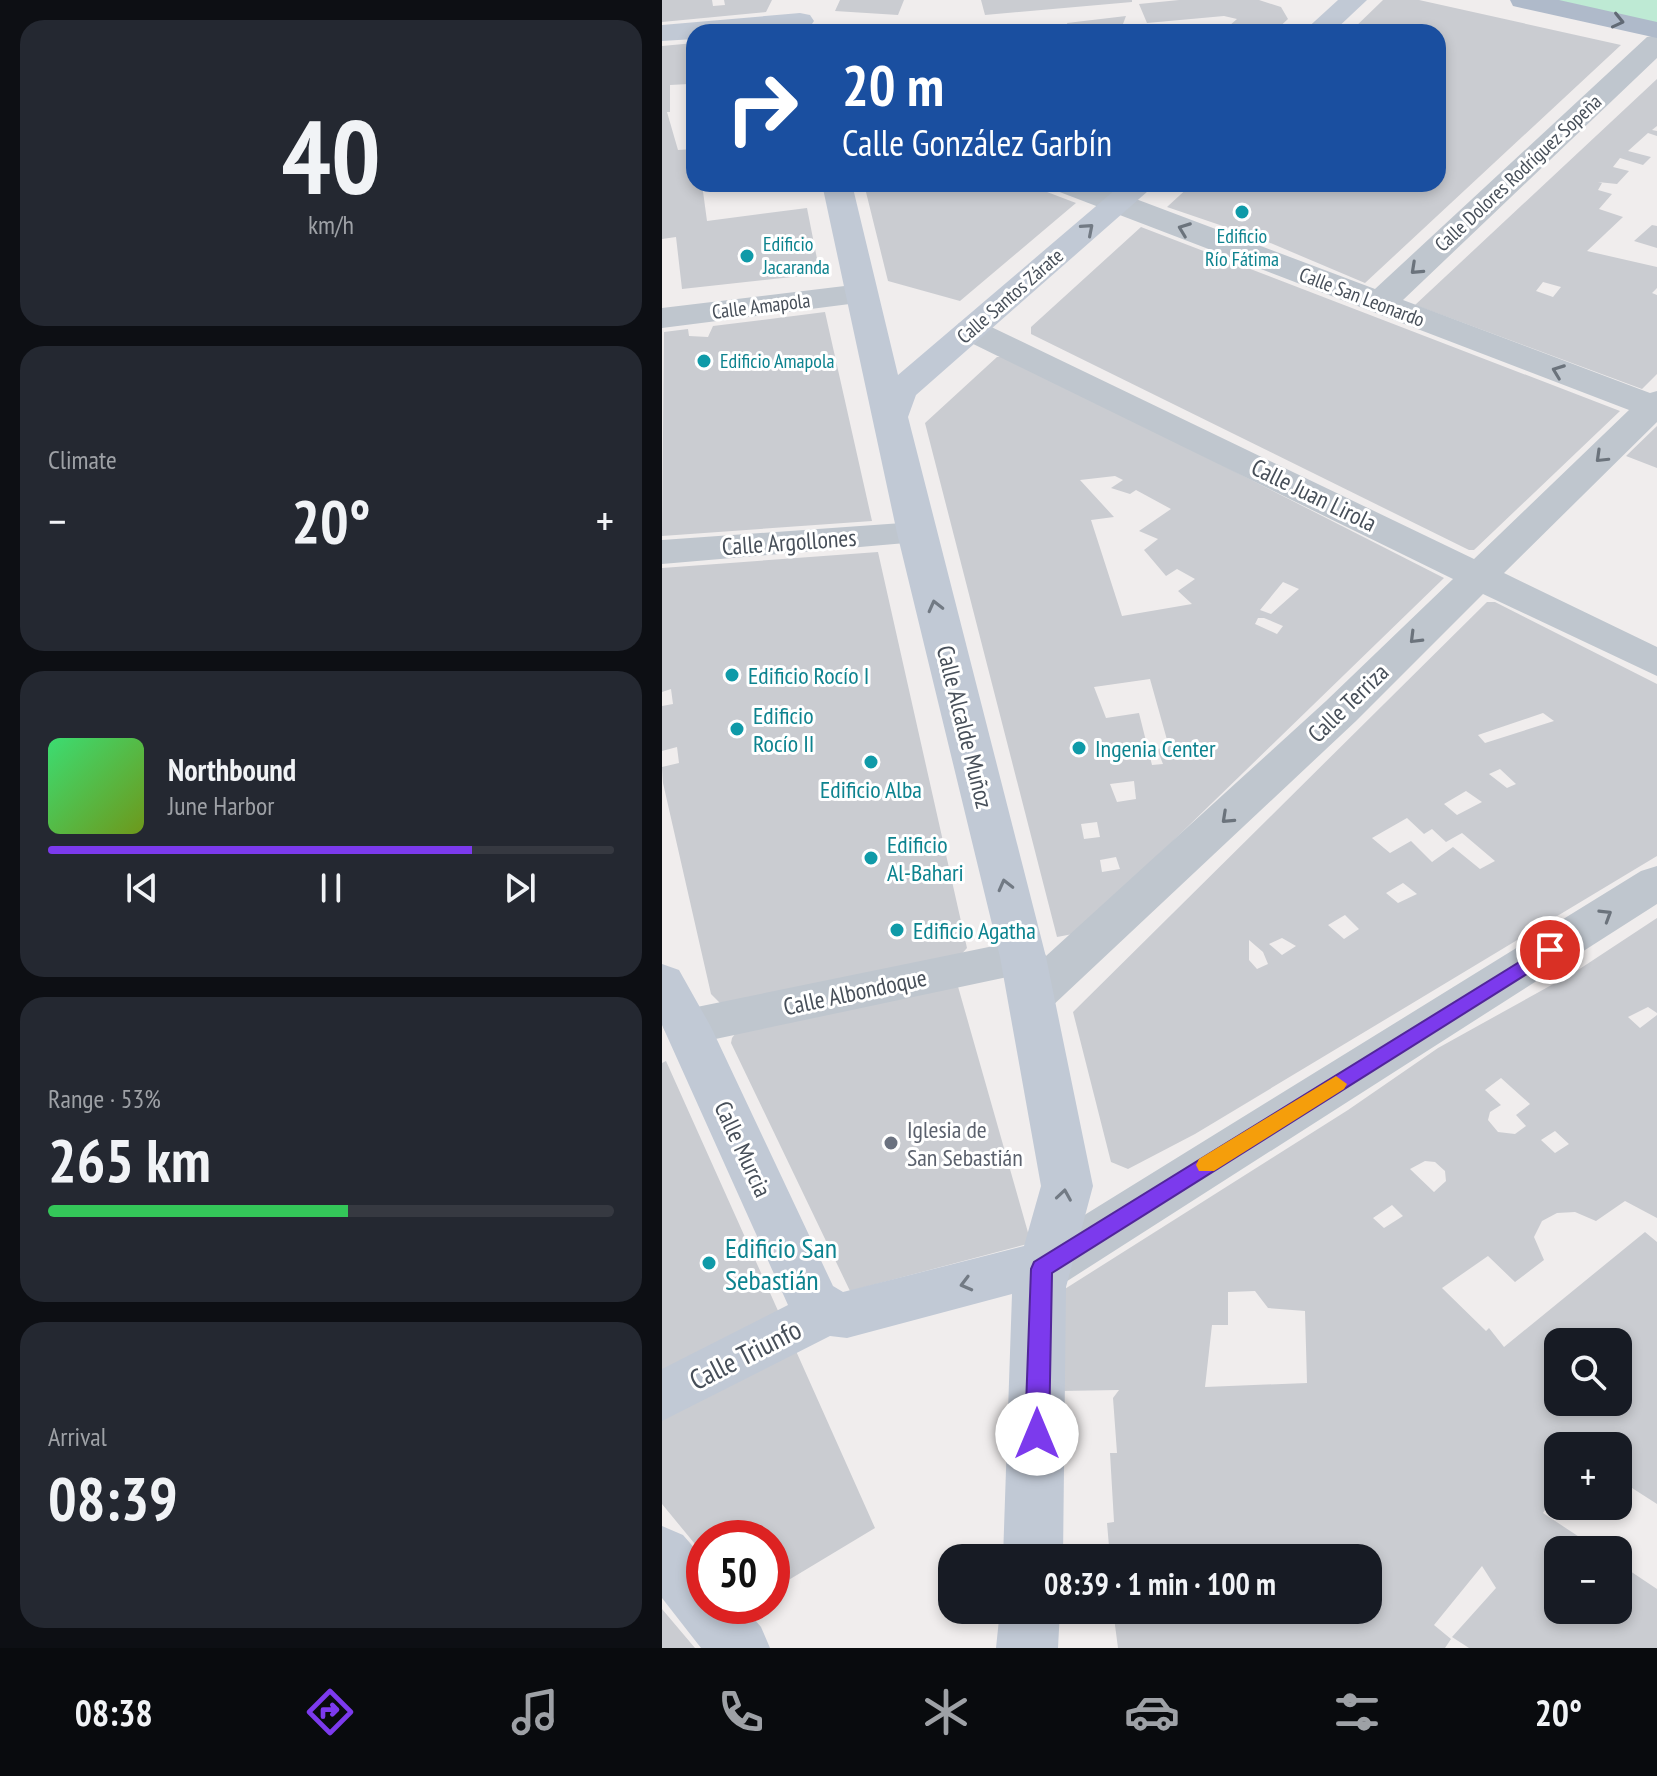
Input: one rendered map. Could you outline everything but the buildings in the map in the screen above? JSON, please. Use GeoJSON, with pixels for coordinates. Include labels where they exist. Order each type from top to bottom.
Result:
{"type":"FeatureCollection","features":[{"type":"Feature","properties":{"kind":"main road"},"geometry":{"type":"LineString","coordinates":[[1523,0],[1657,30]]}},
{"type":"Feature","properties":{"kind":"street"},"geometry":{"type":"LineString","coordinates":[[1326,24],[1354,0]]}},
{"type":"Feature","properties":{"kind":"street"},"geometry":{"type":"LineString","coordinates":[[747,24],[803,18]]}},
{"type":"Feature","properties":{"kind":"street"},"geometry":{"type":"LineString","coordinates":[[662,33],[686,30]]}},
{"type":"Feature","properties":{"kind":"street","name":"Calle Dolores Rodríguez Sopeña"},"geometry":{"type":"LineString","coordinates":[[1379,304],[1657,43]]}},
{"type":"Feature","properties":{"kind":"street","name":"Calle Alcalde Muñoz"},"geometry":{"type":"LineString","coordinates":[[839,192],[916,533],[1028,977],[1067,1186],[1042,1269],[1033,1544]]}},
{"type":"Feature","properties":{"kind":"street","name":"Calle San Leonardo"},"geometry":{"type":"LineString","coordinates":[[1129,194],[1379,304],[1655,406]]}},
{"type":"Feature","properties":{"kind":"street","name":"Calle Santos Zárate"},"geometry":{"type":"LineString","coordinates":[[891,415],[900,391],[1129,194]]}},
{"type":"Feature","properties":{"kind":"street","name":"Calle Amapola"},"geometry":{"type":"LineString","coordinates":[[662,318],[861,294]]}},
{"type":"Feature","properties":{"kind":"street","name":"Calle Juan Lirola"},"geometry":{"type":"LineString","coordinates":[[971,330],[1657,663]]}},
{"type":"Feature","properties":{"kind":"street"},"geometry":{"type":"LineString","coordinates":[[881,376],[891,383],[916,377]]}},
{"type":"Feature","properties":{"kind":"street","name":"Calle Terriza"},"geometry":{"type":"LineString","coordinates":[[1028,977],[1341,711],[1655,406]]}},
{"type":"Feature","properties":{"kind":"street","name":"Calle Argollones"},"geometry":{"type":"LineString","coordinates":[[662,552],[916,533]]}},
{"type":"Feature","properties":{"kind":"street"},"geometry":{"type":"LineString","coordinates":[[827,1311],[847,1315],[1030,1267],[1042,1269],[1657,882]]}},
{"type":"Feature","properties":{"kind":"street","name":"Calle Albondoque"},"geometry":{"type":"LineString","coordinates":[[680,1039],[1028,977]]}},
{"type":"Feature","properties":{"kind":"street","name":"Calle Murcia"},"geometry":{"type":"LineString","coordinates":[[662,982],[680,1039],[814,1302],[827,1311]]}},
{"type":"Feature","properties":{"kind":"street","name":"Calle Triunfo"},"geometry":{"type":"LineString","coordinates":[[662,1396],[827,1311]]}},
{"type":"Feature","properties":{"kind":"street"},"geometry":{"type":"LineString","coordinates":[[662,1554],[686,1582]]}},
{"type":"Feature","properties":{"kind":"street"},"geometry":{"type":"LineString","coordinates":[[720,1624],[739,1648]]}},
{"type":"Feature","properties":{"kind":"street"},"geometry":{"type":"LineString","coordinates":[[1027,1648],[1029,1624]]}},
{"type":"Feature","properties":{"kind":"green space"},"geometry":{"type":"Polygon","coordinates":[[[1552,0],[1657,0],[1657,23],[1552,0]]]}},
{"type":"Feature","properties":{"kind":"slow traffic"},"geometry":{"type":"LineString","coordinates":[[1207,1165],[1336,1084]]}},
{"type":"Feature","properties":{"kind":"place","name":"Edificio Río Fátima"},"geometry":{"type":"Point","coordinates":[1242,212]}},
{"type":"Feature","properties":{"kind":"place","name":"Edificio Jacaranda"},"geometry":{"type":"Point","coordinates":[747,256]}},
{"type":"Feature","properties":{"kind":"place","name":"Edificio Amapola"},"geometry":{"type":"Point","coordinates":[704,361]}},
{"type":"Feature","properties":{"kind":"place","name":"Edificio Rocío I"},"geometry":{"type":"Point","coordinates":[732,675]}},
{"type":"Feature","properties":{"kind":"place","name":"Edificio Rocío II"},"geometry":{"type":"Point","coordinates":[737,729]}},
{"type":"Feature","properties":{"kind":"place","name":"Ingenia Center"},"geometry":{"type":"Point","coordinates":[1079,748]}},
{"type":"Feature","properties":{"kind":"place","name":"Edificio Alba"},"geometry":{"type":"Point","coordinates":[871,762]}},
{"type":"Feature","properties":{"kind":"place","name":"Edificio Al-Bahari"},"geometry":{"type":"Point","coordinates":[871,858]}},
{"type":"Feature","properties":{"kind":"place","name":"Edificio Agatha"},"geometry":{"type":"Point","coordinates":[897,930]}},
{"type":"Feature","properties":{"kind":"place","name":"Iglesia de San Sebastián"},"geometry":{"type":"Point","coordinates":[891,1143]}},
{"type":"Feature","properties":{"kind":"place","name":"Edificio San Sebastián"},"geometry":{"type":"Point","coordinates":[709,1263]}},
{"type":"Feature","properties":{"kind":"route"},"geometry":{"type":"LineString","coordinates":[[1037,1434],[1039,1287],[1042,1269],[1550,950]]}}]}
